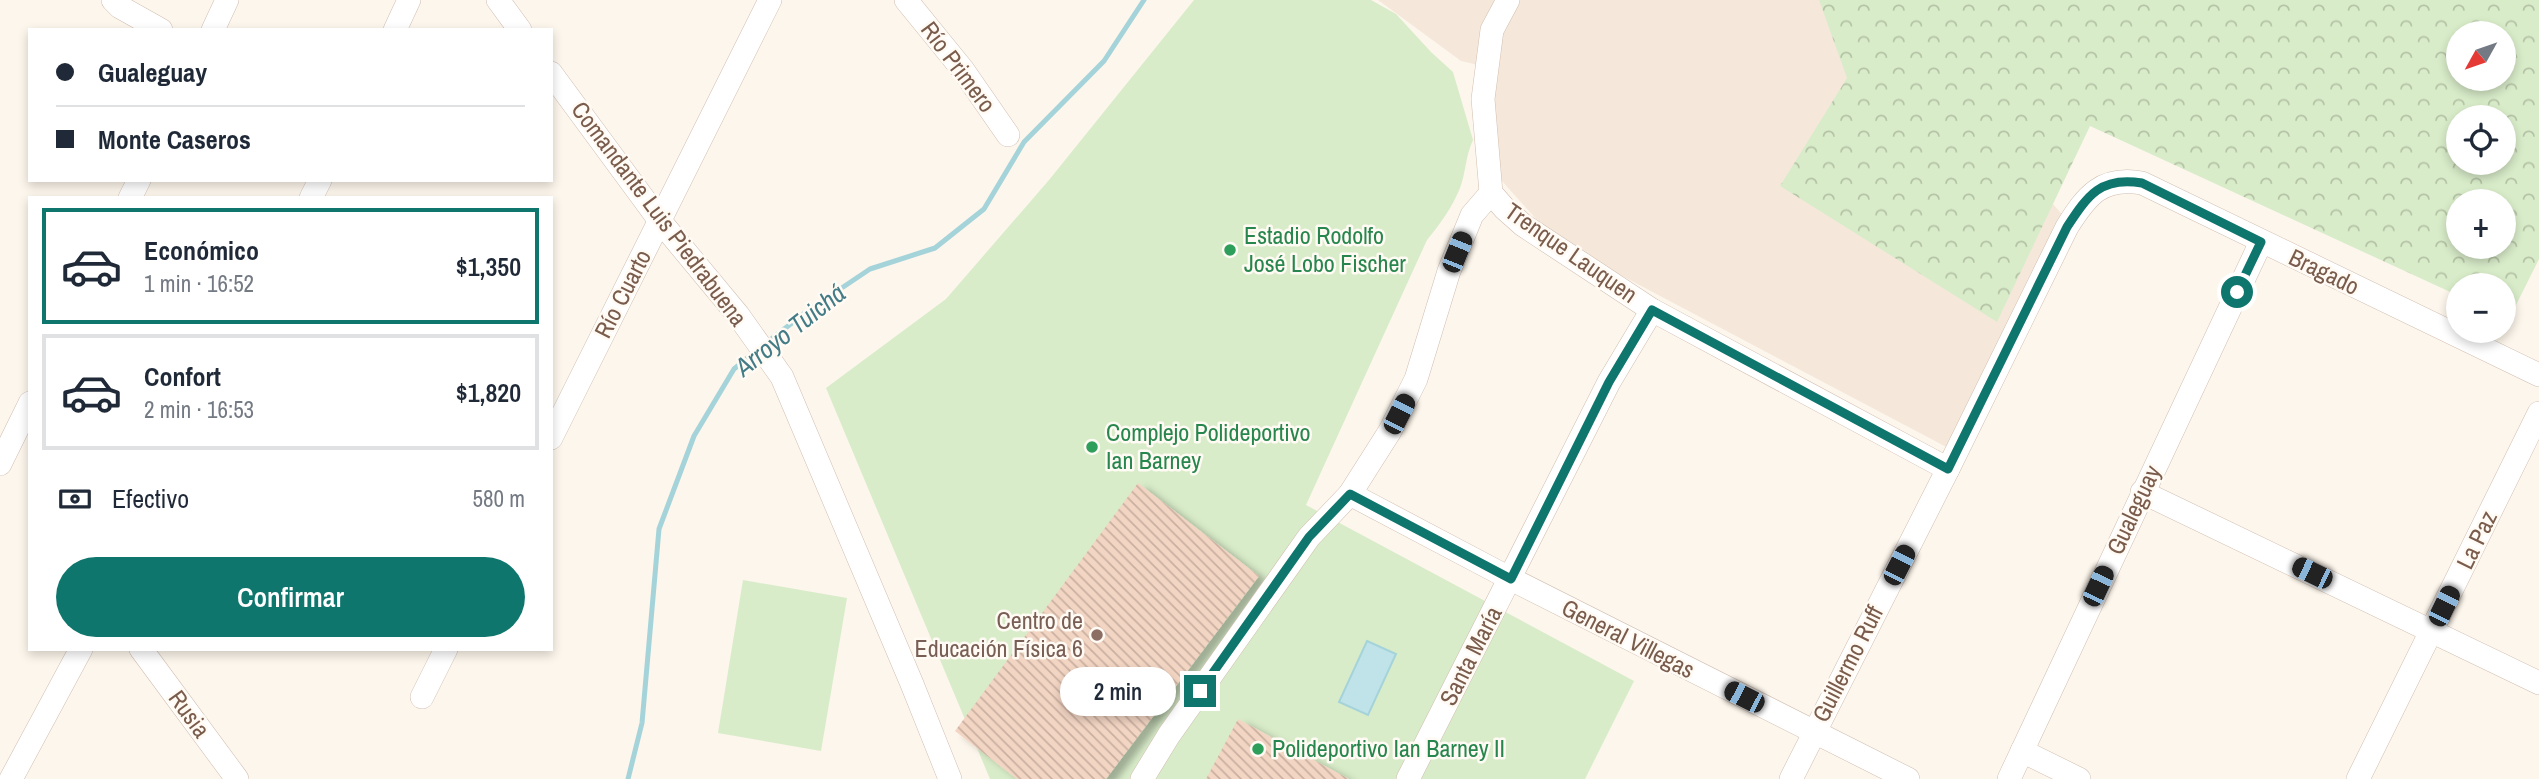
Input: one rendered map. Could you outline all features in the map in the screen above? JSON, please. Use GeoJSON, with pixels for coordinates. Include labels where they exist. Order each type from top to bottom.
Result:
{"type":"FeatureCollection","features":[{"type":"Feature","properties":{"kind":"street"},"geometry":{"type":"LineString","coordinates":[[113,0],[120,7],[157,28]]}},
{"type":"Feature","properties":{"kind":"street"},"geometry":{"type":"LineString","coordinates":[[214,28],[227,0]]}},
{"type":"Feature","properties":{"kind":"street"},"geometry":{"type":"LineString","coordinates":[[396,28],[409,0]]}},
{"type":"Feature","properties":{"kind":"street"},"geometry":{"type":"LineString","coordinates":[[498,0],[519,28]]}},
{"type":"Feature","properties":{"kind":"street","name":"Río Cuarto"},"geometry":{"type":"LineString","coordinates":[[553,434],[770,0]]}},
{"type":"Feature","properties":{"kind":"street","name":"Río Primero"},"geometry":{"type":"LineString","coordinates":[[906,0],[963,71],[1008,135]]}},
{"type":"Feature","properties":{"kind":"street"},"geometry":{"type":"LineString","coordinates":[[1142,779],[1169,735],[1309,537],[1350,494],[1390,431],[1416,379],[1458,248],[1472,215],[1491,193],[1483,99],[1492,30],[1508,0]]}},
{"type":"Feature","properties":{"kind":"street","name":"Comandante Luis Piedrabuena"},"geometry":{"type":"LineString","coordinates":[[553,76],[660,220],[737,315],[782,377],[950,779]]}},
{"type":"Feature","properties":{"kind":"street","name":"Bragado"},"geometry":{"type":"LineString","coordinates":[[2106,184],[2123,180],[2142,183],[2539,375]]}},
{"type":"Feature","properties":{"kind":"street","name":"Guillermo Ruff"},"geometry":{"type":"LineString","coordinates":[[1791,779],[2067,227],[2083,201],[2106,184]]}},
{"type":"Feature","properties":{"kind":"street","name":"Trenque Lauquen"},"geometry":{"type":"LineString","coordinates":[[1491,193],[1523,225],[1652,310],[1948,469]]}},
{"type":"Feature","properties":{"kind":"street","name":"Gualeguay"},"geometry":{"type":"LineString","coordinates":[[2009,779],[2261,242]]}},
{"type":"Feature","properties":{"kind":"street","name":"Santa María"},"geometry":{"type":"LineString","coordinates":[[1408,779],[1609,382],[1652,310]]}},
{"type":"Feature","properties":{"kind":"street"},"geometry":{"type":"LineString","coordinates":[[0,464],[28,407]]}},
{"type":"Feature","properties":{"kind":"street","name":"La Paz"},"geometry":{"type":"LineString","coordinates":[[2358,779],[2539,413]]}},
{"type":"Feature","properties":{"kind":"street"},"geometry":{"type":"LineString","coordinates":[[2142,492],[2539,683]]}},
{"type":"Feature","properties":{"kind":"street","name":"General Villegas"},"geometry":{"type":"LineString","coordinates":[[1350,494],[1511,579],[1908,779]]}},
{"type":"Feature","properties":{"kind":"street"},"geometry":{"type":"LineString","coordinates":[[11,779],[80,651]]}},
{"type":"Feature","properties":{"kind":"street","name":"Rusia"},"geometry":{"type":"LineString","coordinates":[[142,651],[237,779]]}},
{"type":"Feature","properties":{"kind":"street"},"geometry":{"type":"LineString","coordinates":[[422,696],[445,651]]}},
{"type":"Feature","properties":{"kind":"street"},"geometry":{"type":"LineString","coordinates":[[2022,751],[2079,779]]}},
{"type":"Feature","properties":{"kind":"shaded area"},"geometry":{"type":"Polygon","coordinates":[[[1378,0],[1871,0],[2068,221],[1954,451],[1556,241],[1501,180],[1487,67],[1461,61],[1378,0]]]}},
{"type":"Feature","properties":{"kind":"green space","name":"Complejo Polideportivo Ian Barney"},"geometry":{"type":"Polygon","coordinates":[[[1194,0],[1371,0],[1396,14],[1453,72],[1473,140],[1460,188],[1445,216],[1427,240],[1306,505],[1634,681],[1585,779],[990,779],[826,388],[946,299],[1049,180],[1194,0]]]}},
{"type":"Feature","properties":{"kind":"green space"},"geometry":{"type":"Polygon","coordinates":[[[1819,0],[2539,0],[2539,259],[2516,305],[2516,273],[2446,273],[2446,290],[2090,126],[1997,322],[1780,186],[1847,78],[1819,0]]]}},
{"type":"Feature","properties":{"kind":"green space"},"geometry":{"type":"Polygon","coordinates":[[[743,580],[847,598],[821,751],[718,733],[743,580]]]}},
{"type":"Feature","properties":{"kind":"water"},"geometry":{"type":"Polygon","coordinates":[[[1367,641],[1396,654],[1368,715],[1339,702],[1367,641]]]}},
{"type":"Feature","properties":{"kind":"building"},"geometry":{"type":"Polygon","coordinates":[[[1138,483],[1259,576],[1106,779],[1017,779],[955,731],[1138,483]]]}},
{"type":"Feature","properties":{"kind":"building","name":"Polideportivo Ian Barney II"},"geometry":{"type":"Polygon","coordinates":[[[1238,719],[1349,779],[1206,779],[1238,719]]]}},
{"type":"Feature","properties":{"kind":"waterway","name":"Arroyo Tuichá"},"geometry":{"type":"LineString","coordinates":[[765,344],[806,312],[870,269],[935,248],[984,209],[1024,142],[1104,61],[1144,0]]}},
{"type":"Feature","properties":{"kind":"waterway","name":"Arroyo Tuichá"},"geometry":{"type":"LineString","coordinates":[[628,779],[642,723],[659,529],[694,436],[734,369],[757,350]]}},
{"type":"Feature","properties":{"kind":"place","name":"Estadio Rodolfo José Lobo Fischer"},"geometry":{"type":"Point","coordinates":[1230,250]}},
{"type":"Feature","properties":{"kind":"place","name":"Complejo Polideportivo Ian Barney"},"geometry":{"type":"Point","coordinates":[1092,447]}},
{"type":"Feature","properties":{"kind":"place","name":"Centro de Educación Física 6"},"geometry":{"type":"Point","coordinates":[1097,635]}},
{"type":"Feature","properties":{"kind":"place","name":"Polideportivo Ian Barney II"},"geometry":{"type":"Point","coordinates":[1258,749]}},
{"type":"Feature","properties":{"kind":"route"},"geometry":{"type":"LineString","coordinates":[[1200,691],[1309,537],[1350,494],[1511,579],[1609,382],[1652,310],[1948,469],[2067,227],[2083,201],[2106,184],[2123,180],[2142,183],[2261,242],[2237,292]]}}]}
